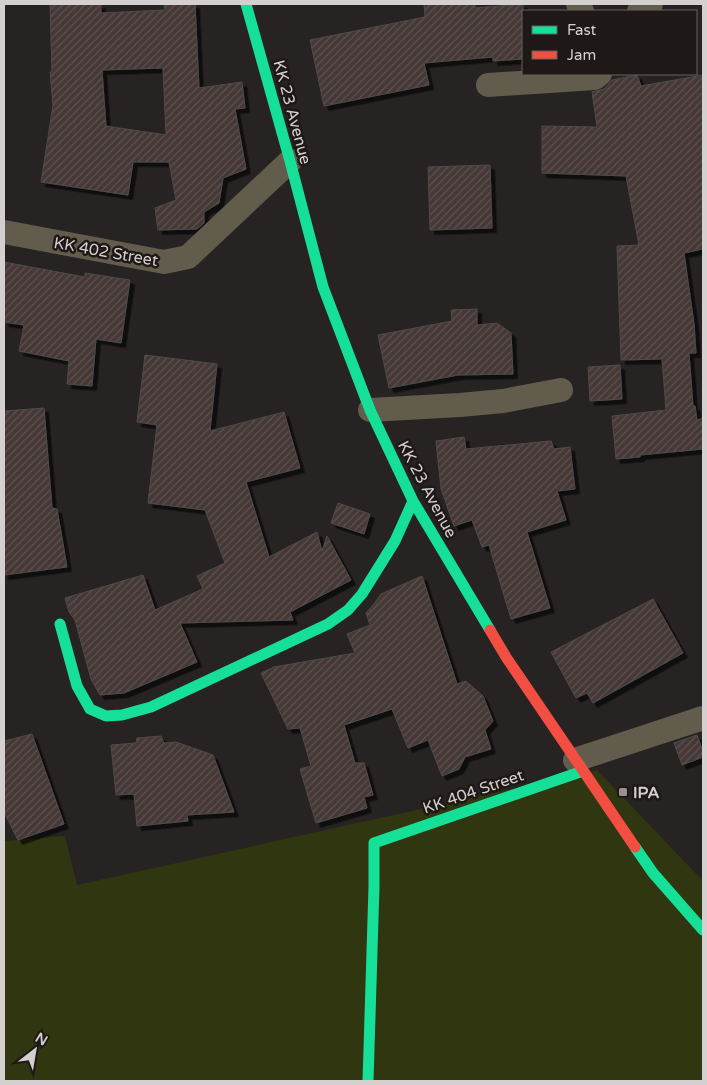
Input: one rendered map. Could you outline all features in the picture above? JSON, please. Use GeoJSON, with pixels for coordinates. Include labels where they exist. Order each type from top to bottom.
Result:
{"type":"FeatureCollection","features":[{"type":"Feature","properties":{"kind":"main road","name":"KK 23 Avenue"},"geometry":{"type":"LineString","coordinates":[[246,4],[323,287],[370,410],[413,501],[506,658],[653,873],[703,930]]}},
{"type":"Feature","properties":{"kind":"main road"},"geometry":{"type":"LineString","coordinates":[[60,624],[77,686],[90,709],[106,716],[122,715],[151,707],[328,624],[348,610],[362,594],[395,541],[413,501]]}},
{"type":"Feature","properties":{"kind":"main road","name":"KK 404 Street"},"geometry":{"type":"LineString","coordinates":[[368,1081],[374,842],[579,765]]}},
{"type":"Feature","properties":{"kind":"street"},"geometry":{"type":"LineString","coordinates":[[488,85],[595,78],[599,75]]}},
{"type":"Feature","properties":{"kind":"street","name":"KK 402 Street"},"geometry":{"type":"LineString","coordinates":[[4,232],[164,262],[188,257],[290,161]]}},
{"type":"Feature","properties":{"kind":"street"},"geometry":{"type":"LineString","coordinates":[[370,410],[460,405],[561,390]]}},
{"type":"Feature","properties":{"kind":"street"},"geometry":{"type":"LineString","coordinates":[[579,765],[703,718]]}},
{"type":"Feature","properties":{"kind":"green space"},"geometry":{"type":"Polygon","coordinates":[[[597,770],[703,881],[703,1081],[4,1081],[4,841],[65,836],[77,885],[597,770]]]}},
{"type":"Feature","properties":{"kind":"building"},"geometry":{"type":"Polygon","coordinates":[[[50,4],[101,4],[101,13],[165,10],[164,4],[195,4],[199,88],[242,82],[245,108],[235,109],[246,169],[223,178],[219,203],[204,212],[204,223],[197,229],[158,230],[155,208],[176,200],[169,162],[133,162],[128,195],[41,182],[53,105],[50,72],[52,72],[50,4]],[[163,68],[102,70],[106,126],[166,135],[163,68]]]}},
{"type":"Feature","properties":{"kind":"building"},"geometry":{"type":"Polygon","coordinates":[[[424,4],[475,4],[475,8],[523,4],[522,59],[493,61],[493,57],[424,63],[429,85],[324,106],[310,40],[425,17],[424,4]]]}},
{"type":"Feature","properties":{"kind":"building"},"geometry":{"type":"Polygon","coordinates":[[[637,75],[641,86],[703,75],[703,249],[684,253],[696,353],[689,353],[693,406],[695,406],[697,420],[703,418],[703,449],[616,459],[612,416],[666,410],[662,359],[621,360],[617,246],[639,245],[626,176],[542,173],[542,126],[597,127],[592,92],[604,89],[612,80],[637,75]]]}},
{"type":"Feature","properties":{"kind":"building"},"geometry":{"type":"Polygon","coordinates":[[[490,165],[492,228],[430,230],[428,167],[490,165]]]}},
{"type":"Feature","properties":{"kind":"building"},"geometry":{"type":"Polygon","coordinates":[[[4,262],[85,277],[85,273],[130,280],[121,343],[96,339],[92,386],[67,384],[69,361],[19,351],[24,325],[4,322],[4,262]]]}},
{"type":"Feature","properties":{"kind":"building"},"geometry":{"type":"Polygon","coordinates":[[[477,309],[477,325],[497,323],[511,333],[513,374],[458,375],[389,388],[378,335],[452,321],[451,310],[477,309]]]}},
{"type":"Feature","properties":{"kind":"building"},"geometry":{"type":"Polygon","coordinates":[[[145,355],[217,364],[210,431],[284,412],[300,468],[246,482],[269,557],[317,532],[322,551],[327,536],[351,580],[290,612],[293,620],[180,623],[197,662],[124,693],[100,695],[91,679],[75,620],[69,612],[65,598],[143,575],[155,610],[203,589],[197,576],[225,563],[205,510],[148,503],[157,425],[137,422],[145,355]]]}},
{"type":"Feature","properties":{"kind":"building"},"geometry":{"type":"Polygon","coordinates":[[[620,365],[622,399],[590,401],[588,367],[620,365]]]}},
{"type":"Feature","properties":{"kind":"building"},"geometry":{"type":"Polygon","coordinates":[[[44,408],[52,508],[57,509],[67,567],[4,575],[4,411],[44,408]]]}},
{"type":"Feature","properties":{"kind":"building"},"geometry":{"type":"Polygon","coordinates":[[[464,437],[466,449],[551,441],[554,449],[570,447],[575,489],[557,491],[566,520],[527,532],[550,608],[511,619],[489,545],[482,547],[472,520],[454,526],[441,489],[436,441],[464,437]]]}},
{"type":"Feature","properties":{"kind":"building"},"geometry":{"type":"Polygon","coordinates":[[[338,503],[370,514],[364,534],[331,523],[338,503]]]}},
{"type":"Feature","properties":{"kind":"building"},"geometry":{"type":"Polygon","coordinates":[[[422,576],[457,684],[466,681],[483,696],[493,721],[485,730],[491,749],[465,757],[459,769],[442,776],[428,740],[408,748],[392,709],[344,725],[355,763],[364,763],[373,795],[364,797],[367,808],[316,823],[300,769],[311,766],[300,728],[288,729],[261,673],[274,667],[355,653],[347,634],[370,625],[366,613],[381,594],[422,576]]]}},
{"type":"Feature","properties":{"kind":"building"},"geometry":{"type":"Polygon","coordinates":[[[653,599],[683,653],[593,703],[587,693],[576,698],[551,652],[653,599]]]}},
{"type":"Feature","properties":{"kind":"building"},"geometry":{"type":"Polygon","coordinates":[[[32,734],[64,824],[18,840],[4,812],[4,741],[32,734]]]}},
{"type":"Feature","properties":{"kind":"building"},"geometry":{"type":"Polygon","coordinates":[[[697,735],[703,757],[682,765],[674,743],[697,735]]]}},
{"type":"Feature","properties":{"kind":"building"},"geometry":{"type":"Polygon","coordinates":[[[161,736],[164,743],[176,742],[213,755],[234,812],[187,815],[188,821],[137,826],[134,794],[116,795],[111,745],[136,743],[137,738],[161,736]]]}},
{"type":"Feature","properties":{"kind":"traffic: fast"},"geometry":{"type":"LineString","coordinates":[[246,4],[323,287],[370,410],[413,501],[490,630]]}},
{"type":"Feature","properties":{"kind":"traffic: fast"},"geometry":{"type":"LineString","coordinates":[[60,624],[77,686],[90,709],[106,716],[122,715],[151,707],[328,624],[348,610],[362,594],[395,541],[413,501]]}},
{"type":"Feature","properties":{"kind":"traffic: fast"},"geometry":{"type":"LineString","coordinates":[[368,1081],[374,843],[583,771]]}},
{"type":"Feature","properties":{"kind":"traffic: fast"},"geometry":{"type":"LineString","coordinates":[[635,847],[653,873],[703,930]]}},
{"type":"Feature","properties":{"kind":"traffic: jam"},"geometry":{"type":"LineString","coordinates":[[490,630],[506,657],[635,847]]}},
{"type":"Feature","properties":{"kind":"place","name":"IPA"},"geometry":{"type":"Point","coordinates":[623,792]}}]}
